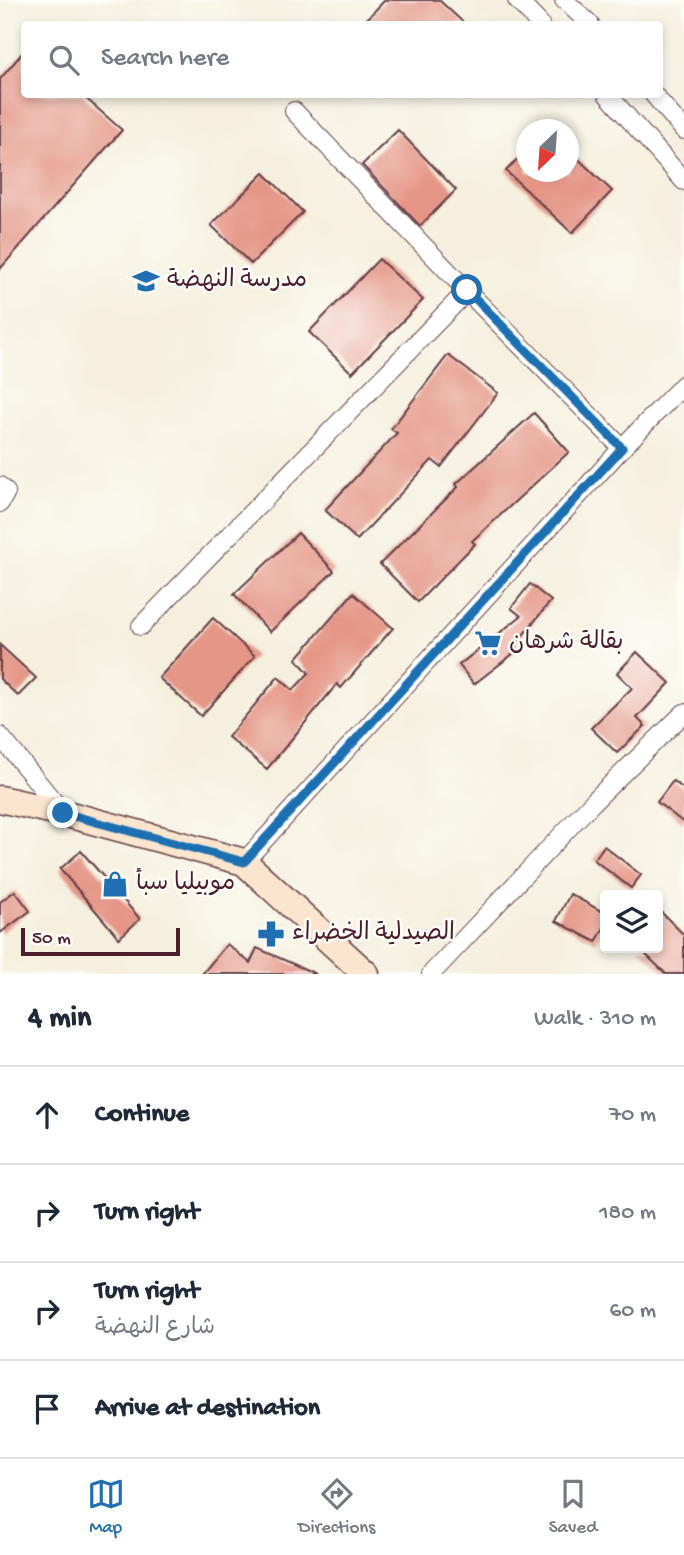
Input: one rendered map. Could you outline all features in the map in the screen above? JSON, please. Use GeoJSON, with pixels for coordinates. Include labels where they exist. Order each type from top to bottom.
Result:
{"type":"FeatureCollection","features":[{"type":"Feature","properties":{"kind":"street"},"geometry":{"type":"LineString","coordinates":[[517,0],[537,21]]}},
{"type":"Feature","properties":{"kind":"street"},"geometry":{"type":"LineString","coordinates":[[564,0],[587,21]]}},
{"type":"Feature","properties":{"kind":"street"},"geometry":{"type":"LineString","coordinates":[[611,98],[684,181]]}},
{"type":"Feature","properties":{"kind":"street"},"geometry":{"type":"LineString","coordinates":[[656,98],[684,130]]}},
{"type":"Feature","properties":{"kind":"street"},"geometry":{"type":"LineString","coordinates":[[294,111],[622,448]]}},
{"type":"Feature","properties":{"kind":"street"},"geometry":{"type":"LineString","coordinates":[[141,626],[467,290]]}},
{"type":"Feature","properties":{"kind":"street"},"geometry":{"type":"LineString","coordinates":[[244,862],[622,448],[684,384]]}},
{"type":"Feature","properties":{"kind":"street"},"geometry":{"type":"LineString","coordinates":[[0,486],[6,492],[0,503]]}},
{"type":"Feature","properties":{"kind":"street"},"geometry":{"type":"LineString","coordinates":[[431,974],[592,803],[684,713]]}},
{"type":"Feature","properties":{"kind":"street"},"geometry":{"type":"LineString","coordinates":[[0,736],[63,813]]}},
{"type":"Feature","properties":{"kind":"street"},"geometry":{"type":"LineString","coordinates":[[0,799],[63,813],[244,862],[366,974]]}},
{"type":"Feature","properties":{"kind":"building"},"geometry":{"type":"Polygon","coordinates":[[[385,0],[439,0],[462,21],[365,21],[385,0]]]}},
{"type":"Feature","properties":{"kind":"building"},"geometry":{"type":"Polygon","coordinates":[[[21,54],[21,98],[86,98],[122,130],[0,269],[0,79],[21,54]]]}},
{"type":"Feature","properties":{"kind":"building"},"geometry":{"type":"Polygon","coordinates":[[[398,130],[456,190],[420,226],[362,165],[398,130]]]}},
{"type":"Feature","properties":{"kind":"building"},"geometry":{"type":"Polygon","coordinates":[[[579,160],[612,191],[572,233],[518,182],[579,182],[579,160]]]}},
{"type":"Feature","properties":{"kind":"building"},"geometry":{"type":"Polygon","coordinates":[[[516,161],[516,180],[506,171],[516,161]]]}},
{"type":"Feature","properties":{"kind":"building"},"geometry":{"type":"Polygon","coordinates":[[[264,173],[303,212],[251,264],[211,225],[264,173]]]}},
{"type":"Feature","properties":{"kind":"building"},"geometry":{"type":"Polygon","coordinates":[[[379,259],[423,300],[352,373],[309,332],[379,259]]]}},
{"type":"Feature","properties":{"kind":"building"},"geometry":{"type":"Polygon","coordinates":[[[448,355],[498,393],[441,467],[432,460],[357,540],[325,510],[397,433],[391,429],[448,355]]]}},
{"type":"Feature","properties":{"kind":"building"},"geometry":{"type":"Polygon","coordinates":[[[534,413],[569,452],[472,541],[475,544],[418,602],[380,564],[458,487],[456,484],[534,413]]]}},
{"type":"Feature","properties":{"kind":"building"},"geometry":{"type":"Polygon","coordinates":[[[298,533],[334,571],[270,632],[234,594],[298,533]]]}},
{"type":"Feature","properties":{"kind":"building"},"geometry":{"type":"Polygon","coordinates":[[[530,584],[551,601],[514,646],[518,650],[474,684],[459,665],[521,616],[511,608],[530,584]]]}},
{"type":"Feature","properties":{"kind":"building"},"geometry":{"type":"Polygon","coordinates":[[[353,593],[393,628],[341,688],[337,684],[267,769],[228,737],[278,677],[293,690],[309,673],[296,659],[353,593]]]}},
{"type":"Feature","properties":{"kind":"building"},"geometry":{"type":"Polygon","coordinates":[[[213,618],[255,656],[201,716],[159,678],[213,618]]]}},
{"type":"Feature","properties":{"kind":"building"},"geometry":{"type":"Polygon","coordinates":[[[0,645],[36,678],[18,696],[0,679],[0,645]]]}},
{"type":"Feature","properties":{"kind":"building"},"geometry":{"type":"Polygon","coordinates":[[[637,652],[670,683],[637,718],[645,726],[617,753],[591,728],[632,688],[617,673],[637,652]]]}},
{"type":"Feature","properties":{"kind":"building"},"geometry":{"type":"Polygon","coordinates":[[[673,781],[684,789],[684,823],[657,802],[673,781]]]}},
{"type":"Feature","properties":{"kind":"building"},"geometry":{"type":"Polygon","coordinates":[[[604,846],[641,875],[631,888],[594,860],[604,846]]]}},
{"type":"Feature","properties":{"kind":"building"},"geometry":{"type":"Polygon","coordinates":[[[81,851],[140,919],[119,938],[60,869],[81,851]]]}},
{"type":"Feature","properties":{"kind":"building"},"geometry":{"type":"Polygon","coordinates":[[[15,891],[30,911],[0,933],[0,902],[15,891]]]}},
{"type":"Feature","properties":{"kind":"building"},"geometry":{"type":"Polygon","coordinates":[[[570,894],[600,910],[600,935],[596,942],[556,921],[570,894]]]}},
{"type":"Feature","properties":{"kind":"building"},"geometry":{"type":"Polygon","coordinates":[[[663,914],[684,935],[684,974],[666,974],[644,953],[663,953],[663,914]]]}},
{"type":"Feature","properties":{"kind":"building"},"geometry":{"type":"Polygon","coordinates":[[[227,944],[250,963],[257,948],[316,974],[202,974],[227,944]]]}},
{"type":"Feature","properties":{"kind":"place","name":"مدرسة النهضة"},"geometry":{"type":"Point","coordinates":[146,281]}},
{"type":"Feature","properties":{"kind":"place","name":"بقالة شرهان"},"geometry":{"type":"Point","coordinates":[488,643]}},
{"type":"Feature","properties":{"kind":"place","name":"موبيليا سبأ"},"geometry":{"type":"Point","coordinates":[115,884]}},
{"type":"Feature","properties":{"kind":"place","name":"الصيدلية الخضراء"},"geometry":{"type":"Point","coordinates":[271,934]}},
{"type":"Feature","properties":{"kind":"route"},"geometry":{"type":"LineString","coordinates":[[63,813],[244,862],[622,448],[467,290]]}}]}
